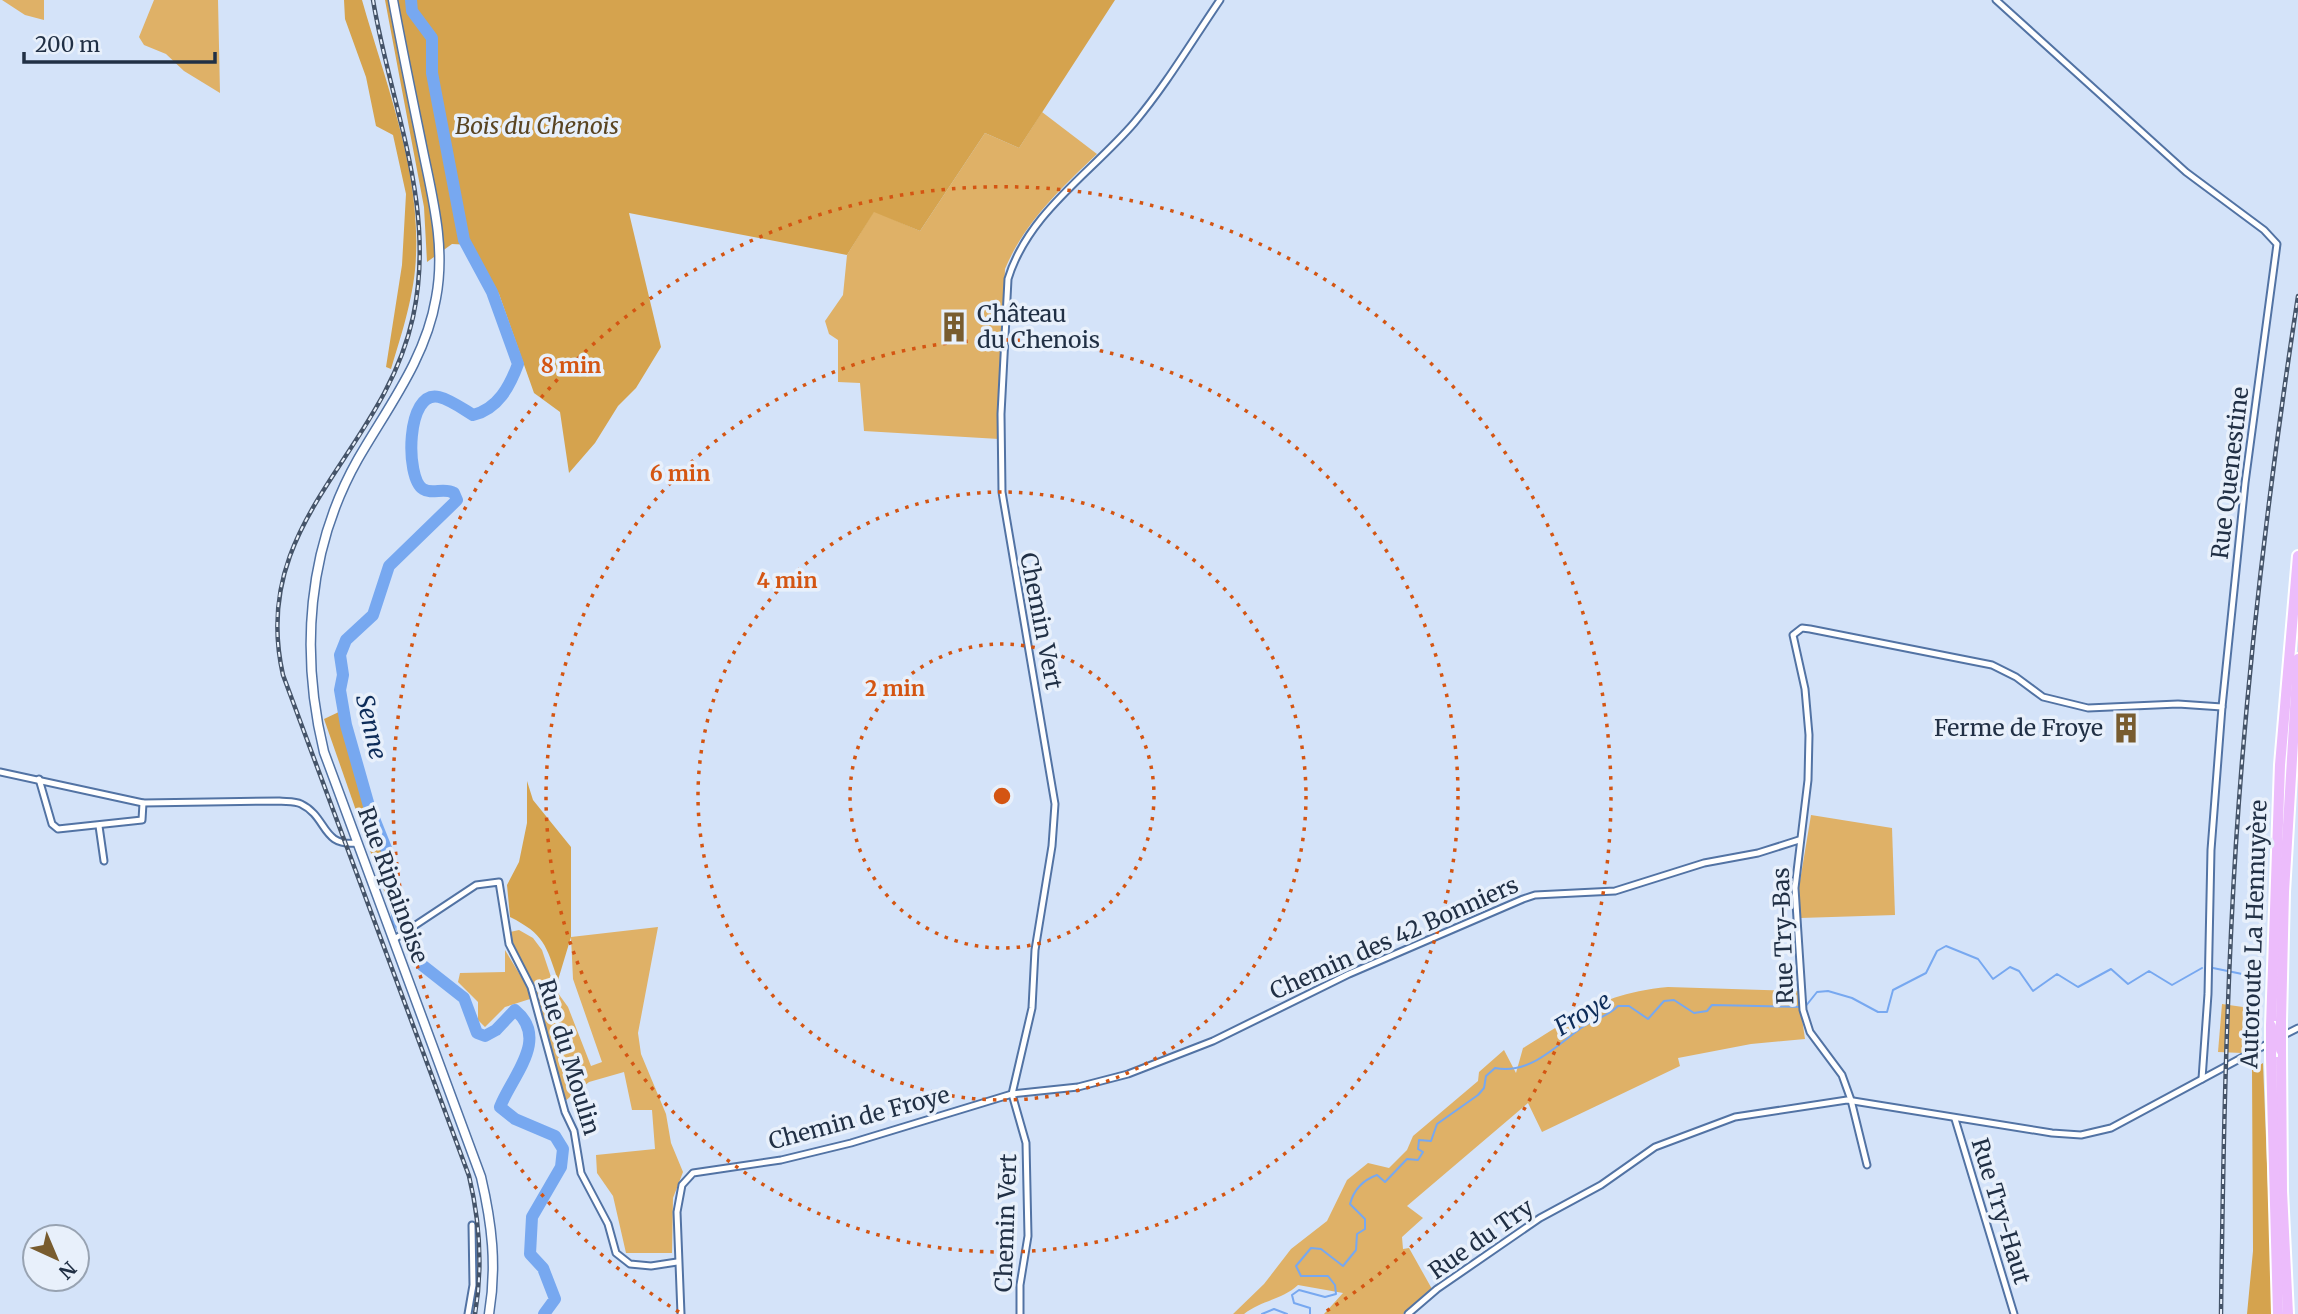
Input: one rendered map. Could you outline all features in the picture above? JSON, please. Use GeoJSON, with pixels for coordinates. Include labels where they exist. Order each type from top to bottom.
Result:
{"type":"FeatureCollection","features":[{"type":"Feature","properties":{"kind":"highway","name":"Autoroute La Hennuyère"},"geometry":{"type":"LineString","coordinates":[[2288,1314],[2282,1191],[2281,1050],[2276,1023],[2280,765],[2298,556]]}},
{"type":"Feature","properties":{"kind":"highway","name":"Autoroute La Hennuyère"},"geometry":{"type":"LineString","coordinates":[[2278,1314],[2271,1056],[2276,1023],[2298,659]]}},
{"type":"Feature","properties":{"kind":"street","name":"Rue Ripainoise"},"geometry":{"type":"LineString","coordinates":[[393,0],[424,152],[440,251],[436,298],[430,324],[404,383],[344,488],[324,541],[313,599],[310,659],[318,724],[357,843],[396,939],[481,1177],[490,1214],[495,1257],[489,1314]]}},
{"type":"Feature","properties":{"kind":"street","name":"Chemin Vert"},"geometry":{"type":"LineString","coordinates":[[1020,1314],[1020,1284],[1028,1236],[1026,1143],[1012,1094],[1032,1009],[1035,950],[1052,846],[1055,804],[1002,492],[1001,414],[1008,279],[1013,262],[1049,210],[1135,122],[1220,0]]}},
{"type":"Feature","properties":{"kind":"street","name":"Rue Quenestine"},"geometry":{"type":"LineString","coordinates":[[1996,0],[2186,172],[2264,230],[2277,244],[2245,483],[2222,707],[2211,850],[2208,994],[2202,1079]]}},
{"type":"Feature","properties":{"kind":"street","name":"Rue Try-Bas"},"geometry":{"type":"LineString","coordinates":[[1867,1165],[1842,1075],[1806,1025],[1803,1007],[1795,905],[1809,747],[1805,689],[1793,635],[1802,628],[1992,665],[2016,677],[2043,697],[2088,708],[2178,704],[2222,707]]}},
{"type":"Feature","properties":{"kind":"street"},"geometry":{"type":"LineString","coordinates":[[0,772],[143,803],[279,801],[300,804],[320,819],[328,836],[336,842],[357,843]]}},
{"type":"Feature","properties":{"kind":"street"},"geometry":{"type":"LineString","coordinates":[[39,779],[53,827],[99,826],[142,820],[143,803]]}},
{"type":"Feature","properties":{"kind":"street"},"geometry":{"type":"LineString","coordinates":[[99,826],[104,861]]}},
{"type":"Feature","properties":{"kind":"street","name":"Chemin des 42 Bonniers"},"geometry":{"type":"LineString","coordinates":[[1012,1094],[1086,1085],[1164,1062],[1349,974],[1535,895],[1615,891],[1704,863],[1758,853],[1799,840]]}},
{"type":"Feature","properties":{"kind":"street","name":"Rue du Moulin"},"geometry":{"type":"LineString","coordinates":[[396,939],[476,885],[499,882],[509,944],[531,987],[565,1112],[574,1131],[581,1173],[608,1224],[616,1253],[630,1264],[651,1266],[677,1262]]}},
{"type":"Feature","properties":{"kind":"street"},"geometry":{"type":"LineString","coordinates":[[1851,1100],[1955,1119],[2081,1135],[2116,1125],[2298,1027]]}},
{"type":"Feature","properties":{"kind":"street","name":"Chemin de Froye"},"geometry":{"type":"LineString","coordinates":[[681,1314],[677,1262],[679,1197],[682,1185],[693,1173],[781,1160],[850,1143],[1012,1094]]}},
{"type":"Feature","properties":{"kind":"street","name":"Rue du Try"},"geometry":{"type":"LineString","coordinates":[[1408,1314],[1487,1253],[1655,1147],[1688,1133],[1748,1114],[1851,1100]]}},
{"type":"Feature","properties":{"kind":"street","name":"Rue Try-Haut"},"geometry":{"type":"LineString","coordinates":[[1955,1119],[2014,1314]]}},
{"type":"Feature","properties":{"kind":"street"},"geometry":{"type":"LineString","coordinates":[[468,1314],[473,1275],[472,1225]]}},
{"type":"Feature","properties":{"kind":"shaded area"},"geometry":{"type":"Polygon","coordinates":[[[2,0],[44,0],[44,20],[25,15],[2,0]]]}},
{"type":"Feature","properties":{"kind":"shaded area"},"geometry":{"type":"Polygon","coordinates":[[[154,0],[218,0],[220,93],[184,71],[166,54],[144,45],[139,37],[154,0]]]}},
{"type":"Feature","properties":{"kind":"shaded area"},"geometry":{"type":"Polygon","coordinates":[[[1042,112],[1097,154],[1033,221],[1005,269],[999,439],[864,431],[860,383],[838,382],[838,340],[829,334],[825,321],[843,295],[847,255],[874,211],[920,231],[985,133],[1019,148],[1042,112]]]}},
{"type":"Feature","properties":{"kind":"shaded area"},"geometry":{"type":"Polygon","coordinates":[[[1811,815],[1892,828],[1895,915],[1800,918],[1799,887],[1811,815]]]}},
{"type":"Feature","properties":{"kind":"shaded area"},"geometry":{"type":"Polygon","coordinates":[[[658,927],[638,1033],[641,1054],[666,1114],[671,1143],[683,1172],[673,1198],[672,1253],[626,1253],[613,1196],[597,1173],[596,1155],[655,1149],[652,1110],[632,1110],[624,1072],[589,1082],[565,1101],[535,989],[510,932],[519,930],[533,938],[542,950],[555,989],[568,1007],[591,1066],[602,1062],[573,979],[571,937],[658,927]]]}},
{"type":"Feature","properties":{"kind":"shaded area"},"geometry":{"type":"Polygon","coordinates":[[[505,950],[528,988],[530,999],[505,1007],[485,1027],[478,1020],[478,1002],[458,982],[460,973],[505,972],[505,950]]]}},
{"type":"Feature","properties":{"kind":"shaded area"},"geometry":{"type":"Polygon","coordinates":[[[1668,987],[1798,991],[1805,1039],[1751,1044],[1678,1058],[1680,1066],[1542,1132],[1528,1103],[1407,1206],[1423,1218],[1402,1237],[1403,1249],[1409,1248],[1432,1289],[1403,1314],[1324,1314],[1343,1293],[1298,1285],[1244,1314],[1233,1314],[1264,1284],[1291,1249],[1327,1221],[1347,1180],[1368,1163],[1389,1168],[1407,1150],[1413,1136],[1478,1081],[1479,1072],[1504,1050],[1516,1073],[1523,1048],[1575,1016],[1626,994],[1668,987]]]}},
{"type":"Feature","properties":{"kind":"shaded area"},"geometry":{"type":"Polygon","coordinates":[[[2222,1004],[2243,1007],[2242,1053],[2218,1052],[2222,1004]]]}},
{"type":"Feature","properties":{"kind":"green space"},"geometry":{"type":"Polygon","coordinates":[[[344,0],[362,0],[399,126],[412,190],[416,223],[415,269],[407,313],[391,369],[386,367],[402,265],[406,194],[393,135],[376,126],[366,77],[345,19],[344,0]]]}},
{"type":"Feature","properties":{"kind":"green space","name":"Bois du Chenois"},"geometry":{"type":"Polygon","coordinates":[[[385,0],[1115,0],[1019,148],[985,133],[920,231],[874,212],[847,255],[629,213],[661,347],[636,388],[618,406],[595,443],[569,473],[560,412],[534,393],[499,294],[472,245],[452,244],[427,262],[424,207],[385,0]]]}},
{"type":"Feature","properties":{"kind":"green space"},"geometry":{"type":"Polygon","coordinates":[[[343,710],[384,851],[388,902],[324,719],[343,710]]]}},
{"type":"Feature","properties":{"kind":"green space"},"geometry":{"type":"Polygon","coordinates":[[[527,781],[533,800],[571,847],[571,937],[558,980],[537,935],[510,917],[507,885],[519,862],[527,823],[527,781]]]}},
{"type":"Feature","properties":{"kind":"green space"},"geometry":{"type":"Polygon","coordinates":[[[2263,1063],[2273,1314],[2247,1314],[2253,1251],[2252,1070],[2263,1063]]]}},
{"type":"Feature","properties":{"kind":"waterway","name":"Senne"},"geometry":{"type":"LineString","coordinates":[[411,0],[412,11],[432,38],[432,73],[464,240],[492,292],[518,364],[502,396],[482,412],[473,415],[439,397],[428,398],[420,406],[415,420],[411,453],[417,482],[427,491],[454,493],[457,500],[389,566],[373,615],[346,640],[340,655],[343,675],[340,690],[346,725],[369,806],[387,851],[398,921],[422,965],[464,998],[477,1033],[485,1036],[496,1030],[515,1010],[525,1021],[529,1033],[525,1058],[500,1107],[515,1119],[555,1136],[563,1149],[561,1167],[532,1217],[530,1254],[543,1268],[555,1299],[544,1314]]}},
{"type":"Feature","properties":{"kind":"waterway","name":"Froye"},"geometry":{"type":"LineString","coordinates":[[1310,1314],[1310,1308],[1294,1303],[1292,1295],[1299,1290],[1325,1297],[1336,1294],[1335,1285],[1328,1276],[1301,1276],[1296,1266],[1311,1248],[1321,1249],[1343,1266],[1356,1250],[1357,1234],[1365,1229],[1365,1219],[1350,1204],[1360,1186],[1377,1175],[1385,1182],[1407,1159],[1418,1160],[1423,1152],[1418,1149],[1419,1140],[1431,1141],[1437,1124],[1478,1095],[1484,1088],[1486,1076],[1495,1068],[1519,1067],[1541,1058],[1581,1028],[1618,1006],[1629,1006],[1648,1019],[1664,1001],[1674,1000],[1694,1013],[1707,1011],[1712,1005],[1805,1007],[1817,992],[1828,991],[1852,998],[1878,1012],[1887,1012],[1893,990],[1926,973],[1937,951],[1946,946],[1978,959],[1993,979],[2010,967],[2019,971],[2033,991],[2057,974],[2078,987],[2111,969],[2128,984],[2149,971],[2172,985],[2202,968]]}},
{"type":"Feature","properties":{"kind":"waterway","name":"Froye"},"geometry":{"type":"LineString","coordinates":[[2213,968],[2247,975]]}},
{"type":"Feature","properties":{"kind":"waterway","name":"Froye"},"geometry":{"type":"LineString","coordinates":[[1262,1314],[1274,1309],[1287,1314]]}},
{"type":"Feature","properties":{"kind":"railway"},"geometry":{"type":"LineString","coordinates":[[373,0],[416,196],[419,276],[413,317],[397,366],[375,410],[301,530],[284,574],[277,621],[283,675],[469,1176],[479,1245],[475,1314]]}},
{"type":"Feature","properties":{"kind":"railway"},"geometry":{"type":"LineString","coordinates":[[2221,1314],[2227,1020],[2241,774],[2261,569],[2298,296]]}},
{"type":"Feature","properties":{"kind":"place","name":"Château du Chenois"},"geometry":{"type":"Point","coordinates":[954,327]}},
{"type":"Feature","properties":{"kind":"place","name":"Ferme de Froye"},"geometry":{"type":"Point","coordinates":[2126,728]}}]}
